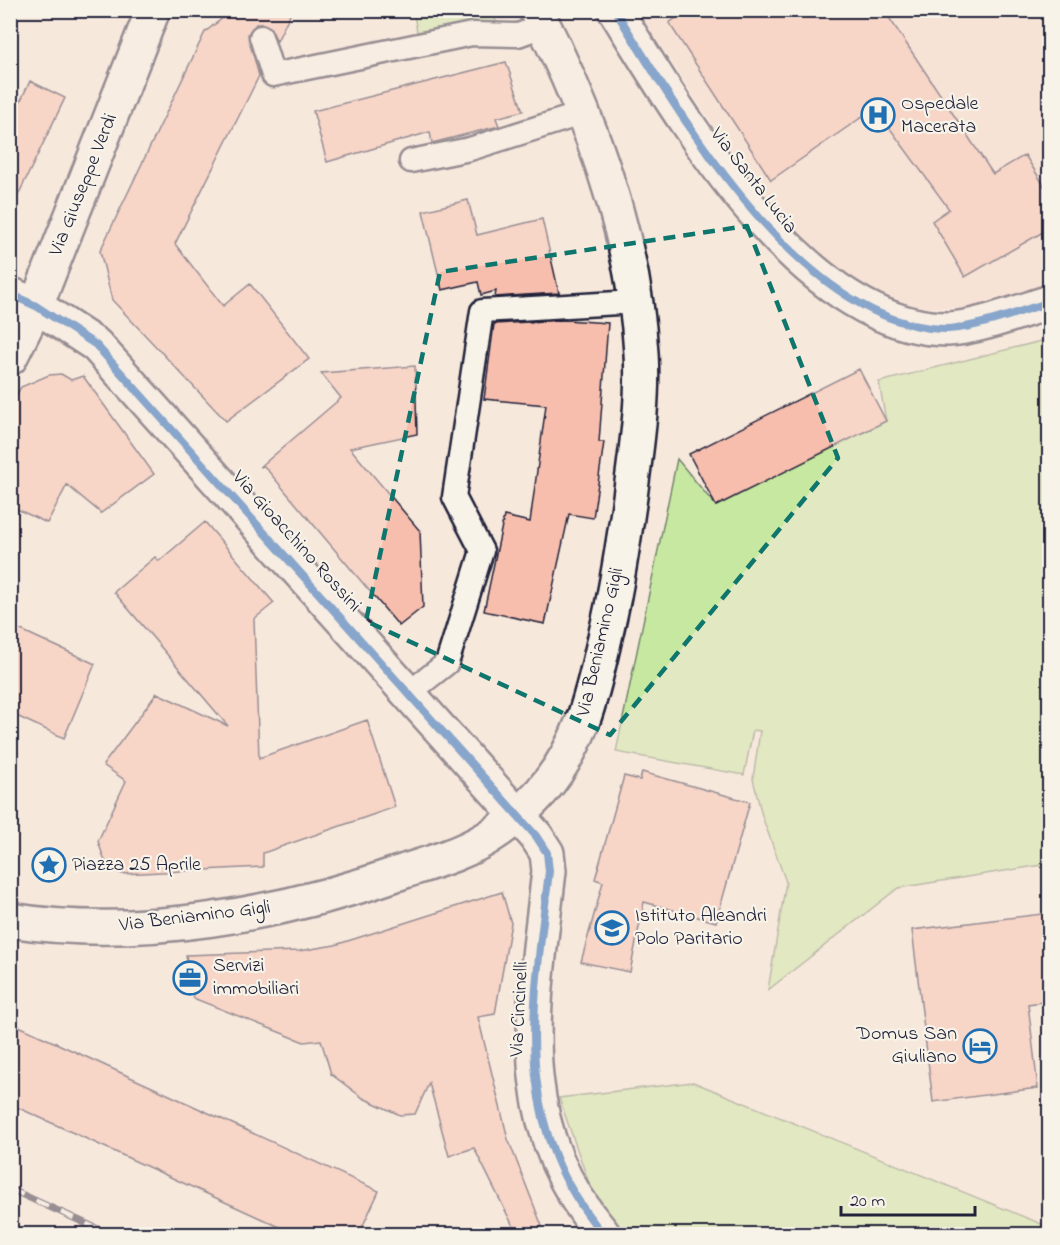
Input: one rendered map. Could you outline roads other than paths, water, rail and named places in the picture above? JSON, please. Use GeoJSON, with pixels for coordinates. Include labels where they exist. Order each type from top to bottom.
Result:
{"type":"FeatureCollection","features":[{"type":"Feature","properties":{"kind":"street","name":"Via Giuseppe Verdi"},"geometry":{"type":"LineString","coordinates":[[10,358],[23,300],[153,10]]}},
{"type":"Feature","properties":{"kind":"street","name":"Via Santa Lucia"},"geometry":{"type":"LineString","coordinates":[[615,10],[688,126],[758,216],[786,249],[860,304],[907,323],[949,329],[992,320],[1050,302]]}},
{"type":"Feature","properties":{"kind":"street","name":"Via Beniamino Gigli"},"geometry":{"type":"LineString","coordinates":[[10,920],[52,927],[120,927],[203,919],[274,909],[369,884],[459,852],[492,835],[519,815],[543,789],[569,750],[588,714],[617,584],[638,438],[641,354],[624,240],[584,113],[540,18]]}},
{"type":"Feature","properties":{"kind":"street","name":"Via Gioacchino Rossini"},"geometry":{"type":"LineString","coordinates":[[23,300],[96,345],[519,815]]}},
{"type":"Feature","properties":{"kind":"street","name":"Via Cincinelli"},"geometry":{"type":"LineString","coordinates":[[519,815],[547,854],[549,871],[532,1022],[534,1074],[542,1122],[564,1175],[603,1234]]}},
{"type":"Feature","properties":{"kind":"lane"},"geometry":{"type":"LineString","coordinates":[[261,37],[273,75],[472,34],[518,35],[540,18]]}},
{"type":"Feature","properties":{"kind":"lane"},"geometry":{"type":"LineString","coordinates":[[411,161],[481,146],[584,113]]}},
{"type":"Feature","properties":{"kind":"lane"},"geometry":{"type":"LineString","coordinates":[[409,693],[447,663],[482,551],[454,497],[482,311],[635,302]]}},
{"type":"Feature","properties":{"kind":"railway"},"geometry":{"type":"LineString","coordinates":[[10,1189],[109,1234]]}},
{"type":"Feature","properties":{"kind":"place","name":"Ospedale Macerata"},"geometry":{"type":"Point","coordinates":[878,115]}},
{"type":"Feature","properties":{"kind":"place","name":"Piazza 25 Aprile"},"geometry":{"type":"Point","coordinates":[49,865]}},
{"type":"Feature","properties":{"kind":"place","name":"Istituto Aleandri Polo Paritario"},"geometry":{"type":"Point","coordinates":[612,928]}},
{"type":"Feature","properties":{"kind":"place","name":"Servizi immobiliari"},"geometry":{"type":"Point","coordinates":[190,978]}},
{"type":"Feature","properties":{"kind":"place","name":"Domus San Giuliano"},"geometry":{"type":"Point","coordinates":[980,1046]}}]}
